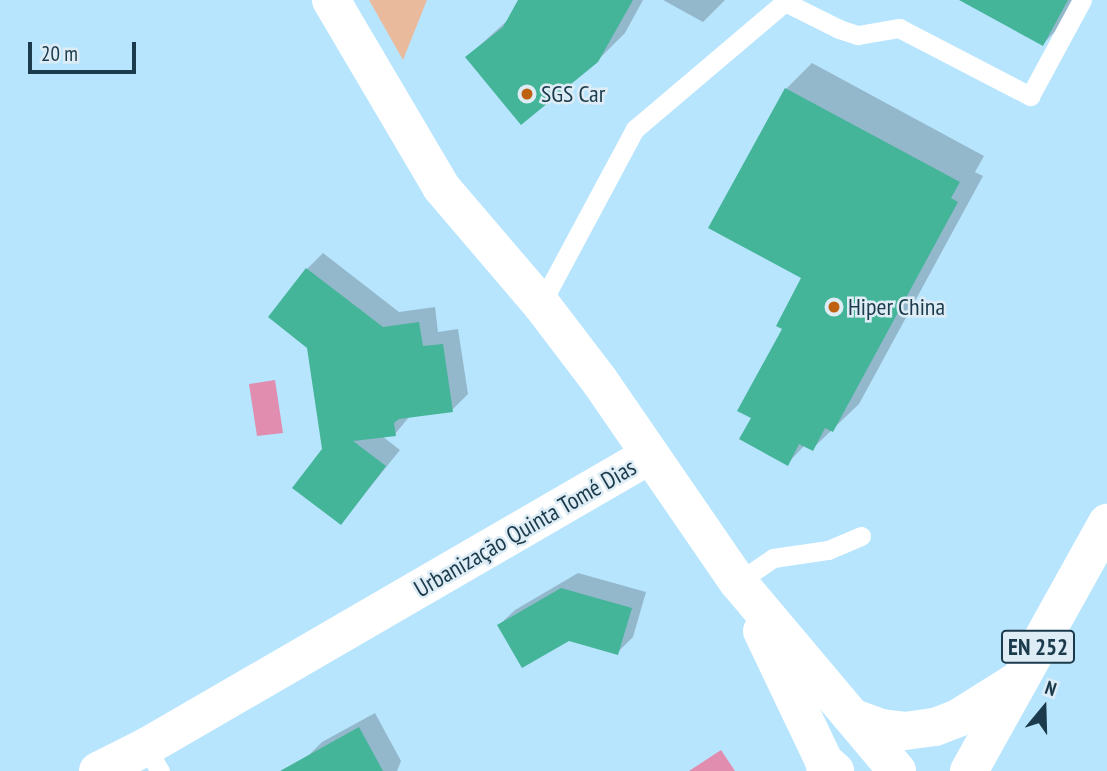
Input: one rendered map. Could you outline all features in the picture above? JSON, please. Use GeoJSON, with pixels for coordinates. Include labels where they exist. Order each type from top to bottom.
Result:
{"type":"FeatureCollection","features":[{"type":"Feature","properties":{"kind":"street","name":"Urbanização Quinta Tomé Dias"},"geometry":{"type":"LineString","coordinates":[[98,771],[153,759],[650,455],[541,304],[440,187],[331,0]]}},
{"type":"Feature","properties":{"kind":"street"},"geometry":{"type":"LineString","coordinates":[[650,455],[738,582],[897,771]]}},
{"type":"Feature","properties":{"kind":"street","name":"EN 252"},"geometry":{"type":"LineString","coordinates":[[969,771],[1107,523]]}},
{"type":"Feature","properties":{"kind":"street"},"geometry":{"type":"LineString","coordinates":[[738,582],[828,768]]}},
{"type":"Feature","properties":{"kind":"street"},"geometry":{"type":"LineString","coordinates":[[854,718],[881,728],[905,731],[935,727],[958,718],[1019,680]]}},
{"type":"Feature","properties":{"kind":"lane"},"geometry":{"type":"LineString","coordinates":[[541,304],[635,129],[785,2],[839,29],[858,35],[899,28],[1030,96],[1082,0]]}},
{"type":"Feature","properties":{"kind":"lane"},"geometry":{"type":"LineString","coordinates":[[738,582],[774,558],[828,550],[860,536]]}},
{"type":"Feature","properties":{"kind":"shaded area"},"geometry":{"type":"Polygon","coordinates":[[[369,0],[427,0],[403,60],[369,0]]]}},
{"type":"Feature","properties":{"kind":"shaded area"},"geometry":{"type":"Polygon","coordinates":[[[275,380],[283,433],[257,436],[249,384],[275,380]]]}},
{"type":"Feature","properties":{"kind":"shaded area"},"geometry":{"type":"Polygon","coordinates":[[[721,750],[735,771],[689,771],[721,750]]]}},
{"type":"Feature","properties":{"kind":"building","name":"SGS Car"},"geometry":{"type":"Polygon","coordinates":[[[518,0],[633,0],[598,62],[521,125],[465,57],[503,27],[518,0]]]}},
{"type":"Feature","properties":{"kind":"building"},"geometry":{"type":"Polygon","coordinates":[[[959,0],[1068,0],[1043,46],[959,0]]]}},
{"type":"Feature","properties":{"kind":"building"},"geometry":{"type":"Polygon","coordinates":[[[785,88],[960,182],[951,198],[958,202],[833,432],[825,428],[813,451],[799,444],[788,466],[739,439],[751,418],[737,411],[782,329],[776,326],[801,278],[708,228],[785,88]]]}},
{"type":"Feature","properties":{"kind":"building"},"geometry":{"type":"Polygon","coordinates":[[[306,268],[383,327],[419,322],[423,346],[443,344],[453,412],[399,419],[394,423],[396,436],[353,441],[386,466],[341,525],[292,488],[322,449],[307,348],[268,317],[306,268]]]}},
{"type":"Feature","properties":{"kind":"building"},"geometry":{"type":"Polygon","coordinates":[[[561,588],[632,608],[618,655],[569,641],[522,668],[497,625],[561,588]]]}},
{"type":"Feature","properties":{"kind":"building"},"geometry":{"type":"Polygon","coordinates":[[[359,727],[383,771],[280,771],[359,727]]]}},
{"type":"Feature","properties":{"kind":"place","name":"SGS Car"},"geometry":{"type":"Point","coordinates":[527,94]}},
{"type":"Feature","properties":{"kind":"place","name":"Hiper China"},"geometry":{"type":"Point","coordinates":[834,307]}}]}
